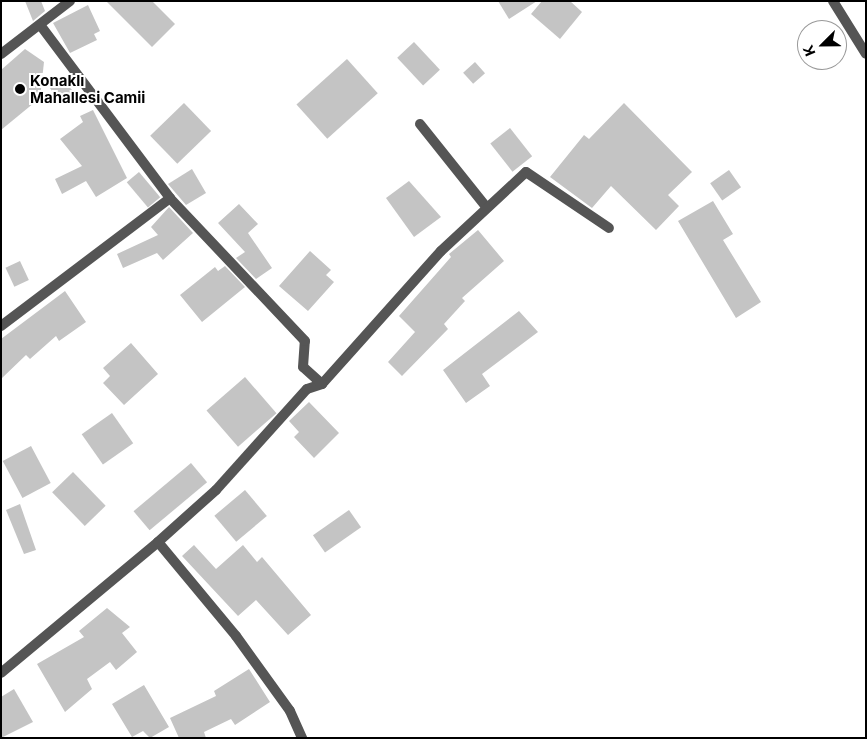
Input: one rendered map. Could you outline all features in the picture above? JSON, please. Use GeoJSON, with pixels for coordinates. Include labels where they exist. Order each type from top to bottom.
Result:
{"type":"FeatureCollection","features":[{"type":"Feature","properties":{"kind":"street"},"geometry":{"type":"LineString","coordinates":[[1,54],[41,26],[70,1]]}},
{"type":"Feature","properties":{"kind":"street"},"geometry":{"type":"LineString","coordinates":[[833,1],[866,54]]}},
{"type":"Feature","properties":{"kind":"street"},"geometry":{"type":"LineString","coordinates":[[41,26],[170,198],[304,341],[303,367],[322,384]]}},
{"type":"Feature","properties":{"kind":"street"},"geometry":{"type":"LineString","coordinates":[[420,124],[487,208]]}},
{"type":"Feature","properties":{"kind":"street"},"geometry":{"type":"LineString","coordinates":[[1,673],[158,542],[216,490],[307,389],[322,384],[441,251],[526,172],[609,228]]}},
{"type":"Feature","properties":{"kind":"street"},"geometry":{"type":"LineString","coordinates":[[1,326],[170,198]]}},
{"type":"Feature","properties":{"kind":"street"},"geometry":{"type":"LineString","coordinates":[[158,542],[236,636],[290,711],[302,738]]}},
{"type":"Feature","properties":{"kind":"building"},"geometry":{"type":"Polygon","coordinates":[[[25,1],[41,1],[45,11],[33,21],[25,1]]]}},
{"type":"Feature","properties":{"kind":"building"},"geometry":{"type":"Polygon","coordinates":[[[106,1],[152,1],[175,24],[152,47],[106,1]]]}},
{"type":"Feature","properties":{"kind":"building"},"geometry":{"type":"Polygon","coordinates":[[[498,1],[537,1],[509,19],[498,1]]]}},
{"type":"Feature","properties":{"kind":"building"},"geometry":{"type":"Polygon","coordinates":[[[542,1],[570,1],[582,12],[560,39],[531,14],[542,1]]]}},
{"type":"Feature","properties":{"kind":"building"},"geometry":{"type":"Polygon","coordinates":[[[88,5],[100,31],[94,34],[97,40],[70,53],[53,23],[88,5]]]}},
{"type":"Feature","properties":{"kind":"building"},"geometry":{"type":"Polygon","coordinates":[[[414,42],[440,70],[423,85],[397,58],[414,42]]]}},
{"type":"Feature","properties":{"kind":"building","name":"Konaklı Mahallesi Camii"},"geometry":{"type":"Polygon","coordinates":[[[25,49],[44,62],[40,98],[1,130],[1,70],[25,49]]]}},
{"type":"Feature","properties":{"kind":"building"},"geometry":{"type":"Polygon","coordinates":[[[347,59],[378,93],[327,139],[296,105],[347,59]]]}},
{"type":"Feature","properties":{"kind":"building"},"geometry":{"type":"Polygon","coordinates":[[[475,62],[485,73],[473,84],[463,73],[475,62]]]}},
{"type":"Feature","properties":{"kind":"building"},"geometry":{"type":"Polygon","coordinates":[[[63,80],[73,91],[58,101],[50,88],[63,80]]]}},
{"type":"Feature","properties":{"kind":"building"},"geometry":{"type":"Polygon","coordinates":[[[184,103],[211,131],[177,164],[150,136],[184,103]]]}},
{"type":"Feature","properties":{"kind":"building"},"geometry":{"type":"Polygon","coordinates":[[[624,103],[692,172],[668,195],[679,206],[656,230],[611,186],[592,208],[550,177],[584,135],[589,139],[624,103]]]}},
{"type":"Feature","properties":{"kind":"building"},"geometry":{"type":"Polygon","coordinates":[[[93,110],[127,178],[96,197],[86,181],[62,194],[55,179],[82,166],[60,139],[83,122],[80,116],[93,110]]]}},
{"type":"Feature","properties":{"kind":"building"},"geometry":{"type":"Polygon","coordinates":[[[510,128],[532,156],[512,172],[490,143],[510,128]]]}},
{"type":"Feature","properties":{"kind":"building"},"geometry":{"type":"Polygon","coordinates":[[[192,169],[206,193],[186,205],[168,184],[192,169]]]}},
{"type":"Feature","properties":{"kind":"building"},"geometry":{"type":"Polygon","coordinates":[[[729,170],[741,187],[722,200],[710,183],[729,170]]]}},
{"type":"Feature","properties":{"kind":"building"},"geometry":{"type":"Polygon","coordinates":[[[139,172],[160,197],[148,208],[127,182],[139,172]]]}},
{"type":"Feature","properties":{"kind":"building"},"geometry":{"type":"Polygon","coordinates":[[[409,181],[441,217],[414,237],[386,198],[409,181]]]}},
{"type":"Feature","properties":{"kind":"building"},"geometry":{"type":"Polygon","coordinates":[[[713,201],[733,234],[723,240],[761,302],[736,318],[678,221],[713,201]]]}},
{"type":"Feature","properties":{"kind":"building"},"geometry":{"type":"Polygon","coordinates":[[[239,204],[258,224],[248,233],[272,268],[256,279],[236,258],[245,252],[218,223],[239,204]]]}},
{"type":"Feature","properties":{"kind":"building"},"geometry":{"type":"Polygon","coordinates":[[[169,207],[193,233],[163,260],[157,253],[123,268],[117,254],[158,235],[151,227],[169,207]]]}},
{"type":"Feature","properties":{"kind":"building"},"geometry":{"type":"Polygon","coordinates":[[[478,230],[504,261],[462,298],[465,301],[444,324],[448,329],[402,376],[388,362],[415,332],[399,316],[451,257],[449,254],[478,230]]]}},
{"type":"Feature","properties":{"kind":"building"},"geometry":{"type":"Polygon","coordinates":[[[310,251],[331,270],[326,275],[334,282],[308,311],[279,286],[310,251]]]}},
{"type":"Feature","properties":{"kind":"building"},"geometry":{"type":"Polygon","coordinates":[[[20,261],[29,280],[14,287],[5,268],[20,261]]]}},
{"type":"Feature","properties":{"kind":"building"},"geometry":{"type":"Polygon","coordinates":[[[225,266],[245,287],[202,322],[180,295],[215,267],[218,271],[225,266]]]}},
{"type":"Feature","properties":{"kind":"building"},"geometry":{"type":"Polygon","coordinates":[[[65,291],[86,322],[59,341],[56,336],[30,359],[26,355],[1,379],[1,339],[65,291]]]}},
{"type":"Feature","properties":{"kind":"building"},"geometry":{"type":"Polygon","coordinates":[[[519,311],[538,332],[482,374],[490,386],[466,403],[443,370],[519,311]]]}},
{"type":"Feature","properties":{"kind":"building"},"geometry":{"type":"Polygon","coordinates":[[[131,343],[158,374],[124,405],[103,383],[110,376],[103,368],[131,343]]]}},
{"type":"Feature","properties":{"kind":"building"},"geometry":{"type":"Polygon","coordinates":[[[245,377],[276,413],[238,447],[207,410],[245,377]]]}},
{"type":"Feature","properties":{"kind":"building"},"geometry":{"type":"Polygon","coordinates":[[[309,402],[339,433],[314,458],[294,437],[299,432],[289,421],[309,402]]]}},
{"type":"Feature","properties":{"kind":"building"},"geometry":{"type":"Polygon","coordinates":[[[112,413],[133,443],[103,465],[82,434],[112,413]]]}},
{"type":"Feature","properties":{"kind":"building"},"geometry":{"type":"Polygon","coordinates":[[[31,446],[51,483],[22,498],[3,461],[31,446]]]}},
{"type":"Feature","properties":{"kind":"building"},"geometry":{"type":"Polygon","coordinates":[[[191,463],[207,482],[150,530],[134,511],[191,463]]]}},
{"type":"Feature","properties":{"kind":"building"},"geometry":{"type":"Polygon","coordinates":[[[73,472],[106,506],[85,526],[52,492],[73,472]]]}},
{"type":"Feature","properties":{"kind":"building"},"geometry":{"type":"Polygon","coordinates":[[[245,490],[267,516],[236,542],[214,516],[245,490]]]}},
{"type":"Feature","properties":{"kind":"building"},"geometry":{"type":"Polygon","coordinates":[[[20,504],[36,550],[24,554],[6,510],[20,504]]]}},
{"type":"Feature","properties":{"kind":"building"},"geometry":{"type":"Polygon","coordinates":[[[349,510],[361,527],[325,552],[313,535],[349,510]]]}},
{"type":"Feature","properties":{"kind":"building"},"geometry":{"type":"Polygon","coordinates":[[[194,545],[216,569],[243,545],[257,562],[262,557],[311,615],[288,635],[256,600],[238,616],[182,556],[194,545]]]}},
{"type":"Feature","properties":{"kind":"building"},"geometry":{"type":"Polygon","coordinates":[[[107,608],[130,627],[122,633],[137,652],[116,670],[110,662],[87,679],[92,689],[65,712],[37,664],[84,637],[79,631],[107,608]]]}},
{"type":"Feature","properties":{"kind":"building"},"geometry":{"type":"Polygon","coordinates":[[[249,669],[270,702],[235,725],[231,719],[204,732],[206,738],[179,738],[170,718],[216,696],[214,691],[249,669]]]}},
{"type":"Feature","properties":{"kind":"building"},"geometry":{"type":"Polygon","coordinates":[[[144,685],[169,727],[150,738],[143,731],[132,737],[112,704],[144,685]]]}},
{"type":"Feature","properties":{"kind":"building"},"geometry":{"type":"Polygon","coordinates":[[[14,689],[33,722],[1,738],[1,697],[14,689]]]}},
{"type":"Feature","properties":{"kind":"place","name":"Konaklı Mahallesi Camii"},"geometry":{"type":"Point","coordinates":[20,89]}}]}
